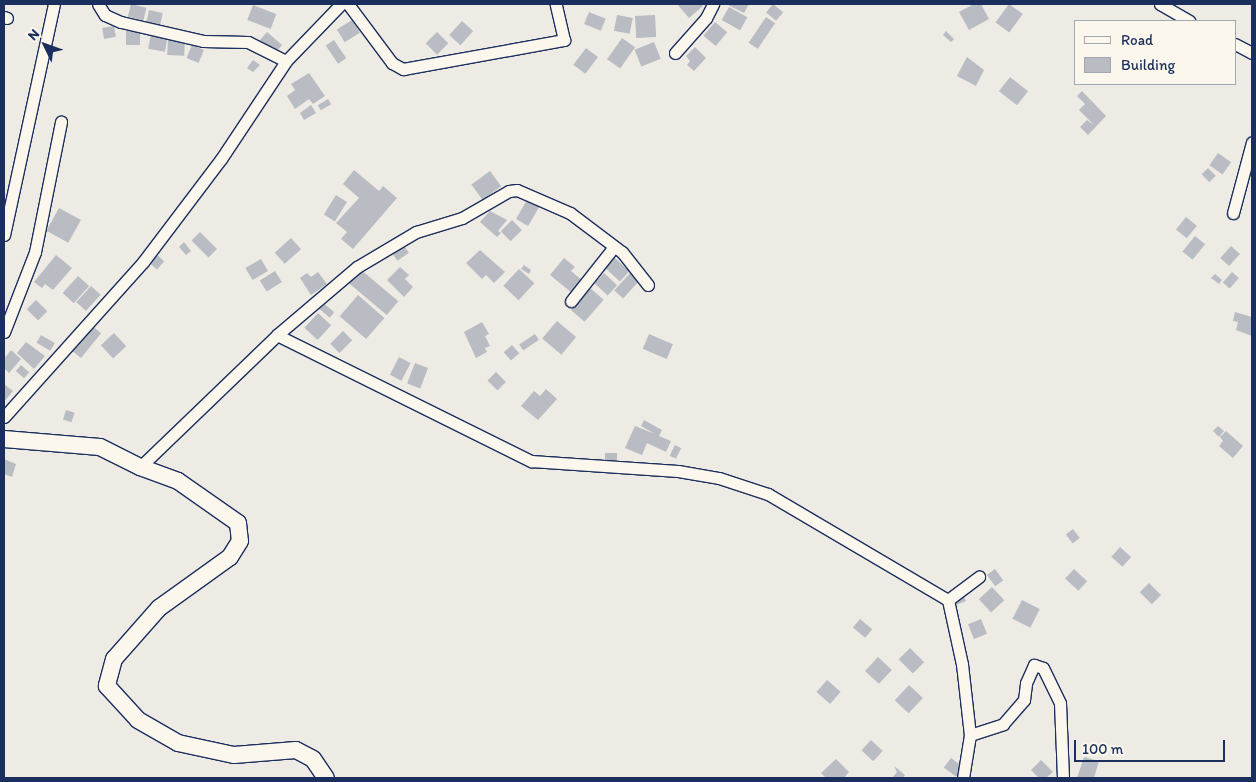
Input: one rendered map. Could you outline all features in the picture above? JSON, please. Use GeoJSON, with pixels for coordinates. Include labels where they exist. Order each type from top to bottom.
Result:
{"type":"FeatureCollection","features":[{"type":"Feature","properties":{"kind":"main road"},"geometry":{"type":"LineString","coordinates":[[4,439],[29,444],[100,447],[140,467],[178,481],[215,505],[238,524],[240,541],[230,557],[159,608],[114,659],[107,686],[138,720],[178,743],[234,755],[296,750],[312,760],[326,778]]}},
{"type":"Feature","properties":{"kind":"street"},"geometry":{"type":"LineString","coordinates":[[4,235],[54,4]]}},
{"type":"Feature","properties":{"kind":"street"},"geometry":{"type":"LineString","coordinates":[[98,4],[105,15],[121,22],[203,41],[248,42],[286,61]]}},
{"type":"Feature","properties":{"kind":"street"},"geometry":{"type":"LineString","coordinates":[[4,417],[143,262],[221,159],[286,61],[340,4]]}},
{"type":"Feature","properties":{"kind":"street"},"geometry":{"type":"LineString","coordinates":[[348,4],[392,63],[403,69],[564,40],[556,4]]}},
{"type":"Feature","properties":{"kind":"street"},"geometry":{"type":"LineString","coordinates":[[675,53],[706,18],[714,4]]}},
{"type":"Feature","properties":{"kind":"street"},"geometry":{"type":"LineString","coordinates":[[1160,4],[1188,20]]}},
{"type":"Feature","properties":{"kind":"street"},"geometry":{"type":"LineString","coordinates":[[1236,44],[1252,52]]}},
{"type":"Feature","properties":{"kind":"street"},"geometry":{"type":"LineString","coordinates":[[4,332],[35,252],[61,122]]}},
{"type":"Feature","properties":{"kind":"street"},"geometry":{"type":"LineString","coordinates":[[1233,213],[1252,142]]}},
{"type":"Feature","properties":{"kind":"street"},"geometry":{"type":"LineString","coordinates":[[140,467],[277,334],[357,267],[416,232],[462,218],[509,191],[517,190],[570,213],[613,248],[622,252],[648,285]]}},
{"type":"Feature","properties":{"kind":"street"},"geometry":{"type":"LineString","coordinates":[[571,301],[613,248]]}},
{"type":"Feature","properties":{"kind":"street"},"geometry":{"type":"LineString","coordinates":[[277,334],[531,461],[678,471],[719,478],[768,494],[948,600],[962,664],[970,735],[963,778]]}},
{"type":"Feature","properties":{"kind":"street"},"geometry":{"type":"LineString","coordinates":[[948,600],[979,577]]}},
{"type":"Feature","properties":{"kind":"street"},"geometry":{"type":"LineString","coordinates":[[970,735],[1003,724],[1024,700],[1026,683],[1034,665],[1043,668],[1060,703],[1063,778]]}},
{"type":"Feature","properties":{"kind":"building"},"geometry":{"type":"Polygon","coordinates":[[[131,4],[147,8],[143,20],[128,17],[131,4]]]}},
{"type":"Feature","properties":{"kind":"building"},"geometry":{"type":"Polygon","coordinates":[[[677,4],[701,4],[703,6],[689,18],[677,4]]]}},
{"type":"Feature","properties":{"kind":"building"},"geometry":{"type":"Polygon","coordinates":[[[726,4],[749,4],[744,13],[726,4]]]}},
{"type":"Feature","properties":{"kind":"building"},"geometry":{"type":"Polygon","coordinates":[[[773,4],[783,12],[776,21],[766,13],[773,4]]]}},
{"type":"Feature","properties":{"kind":"building"},"geometry":{"type":"Polygon","coordinates":[[[974,4],[981,4],[989,19],[969,30],[959,12],[974,4]]]}},
{"type":"Feature","properties":{"kind":"building"},"geometry":{"type":"Polygon","coordinates":[[[1009,4],[1023,14],[1009,33],[995,23],[1009,4]]]}},
{"type":"Feature","properties":{"kind":"building"},"geometry":{"type":"Polygon","coordinates":[[[253,5],[276,14],[271,29],[247,20],[253,5]]]}},
{"type":"Feature","properties":{"kind":"building"},"geometry":{"type":"Polygon","coordinates":[[[729,7],[747,17],[740,30],[722,20],[729,7]]]}},
{"type":"Feature","properties":{"kind":"building"},"geometry":{"type":"Polygon","coordinates":[[[149,10],[163,13],[160,25],[147,22],[149,10]]]}},
{"type":"Feature","properties":{"kind":"building"},"geometry":{"type":"Polygon","coordinates":[[[589,12],[606,19],[601,31],[584,24],[589,12]]]}},
{"type":"Feature","properties":{"kind":"building"},"geometry":{"type":"Polygon","coordinates":[[[617,15],[633,18],[630,34],[614,31],[617,15]]]}},
{"type":"Feature","properties":{"kind":"building"},"geometry":{"type":"Polygon","coordinates":[[[655,15],[656,37],[636,38],[635,16],[655,15]]]}},
{"type":"Feature","properties":{"kind":"building"},"geometry":{"type":"Polygon","coordinates":[[[766,17],[775,23],[758,49],[749,43],[766,17]]]}},
{"type":"Feature","properties":{"kind":"building"},"geometry":{"type":"Polygon","coordinates":[[[352,20],[360,33],[345,42],[337,30],[352,20]]]}},
{"type":"Feature","properties":{"kind":"building"},"geometry":{"type":"Polygon","coordinates":[[[462,21],[473,31],[460,45],[449,35],[462,21]]]}},
{"type":"Feature","properties":{"kind":"building"},"geometry":{"type":"Polygon","coordinates":[[[715,22],[727,32],[716,46],[703,36],[715,22]]]}},
{"type":"Feature","properties":{"kind":"building"},"geometry":{"type":"Polygon","coordinates":[[[114,26],[116,37],[104,39],[102,28],[114,26]]]}},
{"type":"Feature","properties":{"kind":"building"},"geometry":{"type":"Polygon","coordinates":[[[126,31],[140,31],[140,45],[126,45],[126,31]]]}},
{"type":"Feature","properties":{"kind":"building"},"geometry":{"type":"Polygon","coordinates":[[[946,31],[954,39],[951,42],[943,35],[946,31]]]}},
{"type":"Feature","properties":{"kind":"building"},"geometry":{"type":"Polygon","coordinates":[[[267,32],[282,45],[275,53],[260,40],[267,32]]]}},
{"type":"Feature","properties":{"kind":"building"},"geometry":{"type":"Polygon","coordinates":[[[437,32],[448,43],[437,55],[426,43],[437,32]]]}},
{"type":"Feature","properties":{"kind":"building"},"geometry":{"type":"Polygon","coordinates":[[[151,33],[168,36],[165,52],[148,49],[151,33]]]}},
{"type":"Feature","properties":{"kind":"building"},"geometry":{"type":"Polygon","coordinates":[[[622,38],[635,47],[620,68],[607,59],[622,38]]]}},
{"type":"Feature","properties":{"kind":"building"},"geometry":{"type":"Polygon","coordinates":[[[168,39],[185,40],[184,56],[167,55],[168,39]]]}},
{"type":"Feature","properties":{"kind":"building"},"geometry":{"type":"Polygon","coordinates":[[[334,40],[346,58],[338,64],[326,46],[334,40]]]}},
{"type":"Feature","properties":{"kind":"building"},"geometry":{"type":"Polygon","coordinates":[[[654,42],[661,59],[641,67],[635,50],[654,42]]]}},
{"type":"Feature","properties":{"kind":"building"},"geometry":{"type":"Polygon","coordinates":[[[192,45],[204,50],[198,63],[187,58],[192,45]]]}},
{"type":"Feature","properties":{"kind":"building"},"geometry":{"type":"Polygon","coordinates":[[[695,47],[706,58],[694,71],[687,65],[690,61],[686,56],[695,47]]]}},
{"type":"Feature","properties":{"kind":"building"},"geometry":{"type":"Polygon","coordinates":[[[586,48],[598,57],[585,74],[573,65],[586,48]]]}},
{"type":"Feature","properties":{"kind":"building"},"geometry":{"type":"Polygon","coordinates":[[[967,57],[984,70],[976,86],[957,76],[967,57]]]}},
{"type":"Feature","properties":{"kind":"building"},"geometry":{"type":"Polygon","coordinates":[[[253,60],[260,65],[253,72],[247,68],[253,60]]]}},
{"type":"Feature","properties":{"kind":"building"},"geometry":{"type":"Polygon","coordinates":[[[309,73],[325,96],[313,104],[309,99],[295,109],[287,96],[295,90],[291,84],[309,73]]]}},
{"type":"Feature","properties":{"kind":"building"},"geometry":{"type":"Polygon","coordinates":[[[1010,77],[1028,91],[1017,105],[999,91],[1010,77]]]}},
{"type":"Feature","properties":{"kind":"building"},"geometry":{"type":"Polygon","coordinates":[[[1082,91],[1106,116],[1088,135],[1080,127],[1087,120],[1094,125],[1079,110],[1085,104],[1077,96],[1082,91]]]}},
{"type":"Feature","properties":{"kind":"building"},"geometry":{"type":"Polygon","coordinates":[[[328,99],[331,104],[321,110],[318,105],[328,99]]]}},
{"type":"Feature","properties":{"kind":"building"},"geometry":{"type":"Polygon","coordinates":[[[311,105],[316,113],[304,120],[300,113],[311,105]]]}},
{"type":"Feature","properties":{"kind":"building"},"geometry":{"type":"Polygon","coordinates":[[[1218,153],[1231,162],[1223,174],[1209,165],[1218,153]]]}},
{"type":"Feature","properties":{"kind":"building"},"geometry":{"type":"Polygon","coordinates":[[[1208,168],[1216,176],[1209,182],[1202,174],[1208,168]]]}},
{"type":"Feature","properties":{"kind":"building"},"geometry":{"type":"Polygon","coordinates":[[[354,170],[379,191],[383,186],[397,198],[353,249],[341,239],[347,232],[336,223],[359,198],[343,184],[354,170]]]}},
{"type":"Feature","properties":{"kind":"building"},"geometry":{"type":"Polygon","coordinates":[[[490,171],[501,186],[483,200],[471,185],[490,171]]]}},
{"type":"Feature","properties":{"kind":"building"},"geometry":{"type":"Polygon","coordinates":[[[336,195],[347,202],[335,221],[324,215],[336,195]]]}},
{"type":"Feature","properties":{"kind":"building"},"geometry":{"type":"Polygon","coordinates":[[[527,200],[539,207],[528,226],[516,219],[527,200]]]}},
{"type":"Feature","properties":{"kind":"building"},"geometry":{"type":"Polygon","coordinates":[[[59,208],[81,220],[68,243],[46,231],[59,208]]]}},
{"type":"Feature","properties":{"kind":"building"},"geometry":{"type":"Polygon","coordinates":[[[490,211],[507,220],[498,231],[501,233],[497,237],[480,222],[490,211]]]}},
{"type":"Feature","properties":{"kind":"building"},"geometry":{"type":"Polygon","coordinates":[[[1186,217],[1197,226],[1187,238],[1176,229],[1186,217]]]}},
{"type":"Feature","properties":{"kind":"building"},"geometry":{"type":"Polygon","coordinates":[[[512,220],[522,230],[511,241],[501,231],[512,220]]]}},
{"type":"Feature","properties":{"kind":"building"},"geometry":{"type":"Polygon","coordinates":[[[200,232],[217,249],[208,257],[192,240],[200,232]]]}},
{"type":"Feature","properties":{"kind":"building"},"geometry":{"type":"Polygon","coordinates":[[[1195,236],[1205,244],[1193,260],[1182,252],[1195,236]]]}},
{"type":"Feature","properties":{"kind":"building"},"geometry":{"type":"Polygon","coordinates":[[[291,238],[301,249],[285,264],[275,253],[291,238]]]}},
{"type":"Feature","properties":{"kind":"building"},"geometry":{"type":"Polygon","coordinates":[[[184,242],[191,251],[186,255],[179,247],[184,242]]]}},
{"type":"Feature","properties":{"kind":"building"},"geometry":{"type":"Polygon","coordinates":[[[402,243],[409,253],[397,261],[391,251],[402,243]]]}},
{"type":"Feature","properties":{"kind":"building"},"geometry":{"type":"Polygon","coordinates":[[[1231,246],[1240,254],[1229,266],[1220,258],[1231,246]]]}},
{"type":"Feature","properties":{"kind":"building"},"geometry":{"type":"Polygon","coordinates":[[[480,250],[505,272],[494,283],[486,275],[482,279],[466,263],[480,250]]]}},
{"type":"Feature","properties":{"kind":"building"},"geometry":{"type":"Polygon","coordinates":[[[156,254],[164,261],[157,270],[149,262],[156,254]]]}},
{"type":"Feature","properties":{"kind":"building"},"geometry":{"type":"Polygon","coordinates":[[[56,255],[72,268],[53,290],[45,284],[42,288],[34,282],[56,255]]]}},
{"type":"Feature","properties":{"kind":"building"},"geometry":{"type":"Polygon","coordinates":[[[614,257],[629,271],[620,282],[604,267],[614,257]]]}},
{"type":"Feature","properties":{"kind":"building"},"geometry":{"type":"Polygon","coordinates":[[[564,258],[575,267],[571,271],[583,281],[572,293],[550,275],[564,258]]]}},
{"type":"Feature","properties":{"kind":"building"},"geometry":{"type":"Polygon","coordinates":[[[261,259],[268,271],[252,280],[245,268],[261,259]]]}},
{"type":"Feature","properties":{"kind":"building"},"geometry":{"type":"Polygon","coordinates":[[[524,265],[531,270],[529,274],[521,269],[524,265]]]}},
{"type":"Feature","properties":{"kind":"building"},"geometry":{"type":"Polygon","coordinates":[[[400,267],[409,275],[405,279],[413,287],[404,297],[387,280],[400,267]]]}},
{"type":"Feature","properties":{"kind":"building"},"geometry":{"type":"Polygon","coordinates":[[[360,269],[398,301],[387,315],[348,283],[360,269]]]}},
{"type":"Feature","properties":{"kind":"building"},"geometry":{"type":"Polygon","coordinates":[[[519,269],[534,283],[519,300],[503,286],[519,269]]]}},
{"type":"Feature","properties":{"kind":"building"},"geometry":{"type":"Polygon","coordinates":[[[275,271],[282,282],[267,292],[260,281],[275,271]]]}},
{"type":"Feature","properties":{"kind":"building"},"geometry":{"type":"Polygon","coordinates":[[[318,272],[327,284],[311,295],[300,278],[307,273],[311,277],[318,272]]]}},
{"type":"Feature","properties":{"kind":"building"},"geometry":{"type":"Polygon","coordinates":[[[631,272],[640,280],[623,299],[614,291],[631,272]]]}},
{"type":"Feature","properties":{"kind":"building"},"geometry":{"type":"Polygon","coordinates":[[[1232,272],[1239,278],[1230,288],[1223,283],[1232,272]]]}},
{"type":"Feature","properties":{"kind":"building"},"geometry":{"type":"Polygon","coordinates":[[[604,273],[617,285],[608,296],[594,283],[604,273]]]}},
{"type":"Feature","properties":{"kind":"building"},"geometry":{"type":"Polygon","coordinates":[[[1215,274],[1222,280],[1219,284],[1211,278],[1215,274]]]}},
{"type":"Feature","properties":{"kind":"building"},"geometry":{"type":"Polygon","coordinates":[[[78,276],[89,286],[74,303],[63,293],[78,276]]]}},
{"type":"Feature","properties":{"kind":"building"},"geometry":{"type":"Polygon","coordinates":[[[91,286],[101,295],[86,311],[76,302],[91,286]]]}},
{"type":"Feature","properties":{"kind":"building"},"geometry":{"type":"Polygon","coordinates":[[[590,288],[604,300],[585,322],[571,310],[590,288]]]}},
{"type":"Feature","properties":{"kind":"building"},"geometry":{"type":"Polygon","coordinates":[[[358,295],[384,318],[366,339],[340,316],[358,295]]]}},
{"type":"Feature","properties":{"kind":"building"},"geometry":{"type":"Polygon","coordinates":[[[36,300],[47,311],[38,321],[27,309],[36,300]]]}},
{"type":"Feature","properties":{"kind":"building"},"geometry":{"type":"Polygon","coordinates":[[[322,302],[334,312],[330,318],[318,307],[322,302]]]}},
{"type":"Feature","properties":{"kind":"building"},"geometry":{"type":"Polygon","coordinates":[[[1235,312],[1252,317],[1252,336],[1236,330],[1238,322],[1233,321],[1235,312]]]}},
{"type":"Feature","properties":{"kind":"building"},"geometry":{"type":"Polygon","coordinates":[[[318,313],[331,325],[318,340],[304,328],[318,313]]]}},
{"type":"Feature","properties":{"kind":"building"},"geometry":{"type":"Polygon","coordinates":[[[557,321],[576,337],[561,355],[542,339],[557,321]]]}},
{"type":"Feature","properties":{"kind":"building"},"geometry":{"type":"Polygon","coordinates":[[[482,322],[489,334],[485,336],[490,346],[485,348],[487,352],[476,358],[464,332],[482,322]]]}},
{"type":"Feature","properties":{"kind":"building"},"geometry":{"type":"Polygon","coordinates":[[[91,325],[101,333],[81,358],[71,350],[91,325]]]}},
{"type":"Feature","properties":{"kind":"building"},"geometry":{"type":"Polygon","coordinates":[[[343,331],[352,340],[339,353],[330,344],[343,331]]]}},
{"type":"Feature","properties":{"kind":"building"},"geometry":{"type":"Polygon","coordinates":[[[114,333],[126,346],[113,358],[101,345],[114,333]]]}},
{"type":"Feature","properties":{"kind":"building"},"geometry":{"type":"Polygon","coordinates":[[[535,334],[539,340],[523,350],[519,345],[535,334]]]}},
{"type":"Feature","properties":{"kind":"building"},"geometry":{"type":"Polygon","coordinates":[[[649,334],[673,344],[667,359],[643,349],[649,334]]]}},
{"type":"Feature","properties":{"kind":"building"},"geometry":{"type":"Polygon","coordinates":[[[41,335],[55,343],[50,351],[36,343],[41,335]]]}},
{"type":"Feature","properties":{"kind":"building"},"geometry":{"type":"Polygon","coordinates":[[[26,342],[45,356],[34,369],[17,353],[26,342]]]}},
{"type":"Feature","properties":{"kind":"building"},"geometry":{"type":"Polygon","coordinates":[[[512,345],[519,353],[511,361],[504,352],[512,345]]]}},
{"type":"Feature","properties":{"kind":"building"},"geometry":{"type":"Polygon","coordinates":[[[11,350],[21,359],[9,373],[4,368],[4,359],[11,350]]]}},
{"type":"Feature","properties":{"kind":"building"},"geometry":{"type":"Polygon","coordinates":[[[399,357],[411,363],[402,381],[390,375],[399,357]]]}},
{"type":"Feature","properties":{"kind":"building"},"geometry":{"type":"Polygon","coordinates":[[[415,363],[428,368],[420,389],[407,384],[415,363]]]}},
{"type":"Feature","properties":{"kind":"building"},"geometry":{"type":"Polygon","coordinates":[[[21,365],[29,372],[24,378],[16,371],[21,365]]]}},
{"type":"Feature","properties":{"kind":"building"},"geometry":{"type":"Polygon","coordinates":[[[496,372],[506,382],[497,390],[488,380],[496,372]]]}},
{"type":"Feature","properties":{"kind":"building"},"geometry":{"type":"Polygon","coordinates":[[[4,384],[13,391],[4,402],[4,384]]]}},
{"type":"Feature","properties":{"kind":"building"},"geometry":{"type":"Polygon","coordinates":[[[546,389],[557,399],[538,420],[521,406],[534,391],[540,396],[546,389]]]}},
{"type":"Feature","properties":{"kind":"building"},"geometry":{"type":"Polygon","coordinates":[[[66,410],[75,413],[71,422],[63,420],[66,410]]]}},
{"type":"Feature","properties":{"kind":"building"},"geometry":{"type":"Polygon","coordinates":[[[644,420],[662,430],[659,436],[671,441],[666,452],[647,443],[642,455],[625,448],[635,426],[655,434],[641,426],[644,420]]]}},
{"type":"Feature","properties":{"kind":"building"},"geometry":{"type":"Polygon","coordinates":[[[1218,426],[1224,431],[1219,437],[1213,431],[1218,426]]]}},
{"type":"Feature","properties":{"kind":"building"},"geometry":{"type":"Polygon","coordinates":[[[1226,431],[1243,446],[1233,458],[1219,446],[1223,441],[1220,437],[1226,431]]]}},
{"type":"Feature","properties":{"kind":"building"},"geometry":{"type":"Polygon","coordinates":[[[675,445],[681,448],[676,459],[670,456],[675,445]]]}},
{"type":"Feature","properties":{"kind":"building"},"geometry":{"type":"Polygon","coordinates":[[[605,453],[617,453],[617,460],[605,460],[605,453]]]}},
{"type":"Feature","properties":{"kind":"building"},"geometry":{"type":"Polygon","coordinates":[[[4,459],[16,464],[12,477],[4,474],[4,459]]]}},
{"type":"Feature","properties":{"kind":"building"},"geometry":{"type":"Polygon","coordinates":[[[1073,529],[1080,538],[1073,543],[1066,535],[1073,529]]]}},
{"type":"Feature","properties":{"kind":"building"},"geometry":{"type":"Polygon","coordinates":[[[1120,547],[1131,557],[1122,567],[1111,557],[1120,547]]]}},
{"type":"Feature","properties":{"kind":"building"},"geometry":{"type":"Polygon","coordinates":[[[995,569],[1003,580],[995,586],[987,575],[995,569]]]}},
{"type":"Feature","properties":{"kind":"building"},"geometry":{"type":"Polygon","coordinates":[[[1074,569],[1087,581],[1078,591],[1065,579],[1074,569]]]}},
{"type":"Feature","properties":{"kind":"building"},"geometry":{"type":"Polygon","coordinates":[[[1149,583],[1161,595],[1152,604],[1140,592],[1149,583]]]}},
{"type":"Feature","properties":{"kind":"building"},"geometry":{"type":"Polygon","coordinates":[[[992,587],[1004,600],[991,612],[979,599],[992,587]]]}},
{"type":"Feature","properties":{"kind":"building"},"geometry":{"type":"Polygon","coordinates":[[[963,595],[966,601],[956,605],[953,600],[963,595]]]}},
{"type":"Feature","properties":{"kind":"building"},"geometry":{"type":"Polygon","coordinates":[[[1022,600],[1040,609],[1030,628],[1012,619],[1022,600]]]}},
{"type":"Feature","properties":{"kind":"building"},"geometry":{"type":"Polygon","coordinates":[[[860,619],[872,629],[865,638],[853,627],[860,619]]]}},
{"type":"Feature","properties":{"kind":"building"},"geometry":{"type":"Polygon","coordinates":[[[981,619],[987,634],[974,639],[968,624],[981,619]]]}},
{"type":"Feature","properties":{"kind":"building"},"geometry":{"type":"Polygon","coordinates":[[[910,648],[924,662],[913,673],[899,659],[910,648]]]}},
{"type":"Feature","properties":{"kind":"building"},"geometry":{"type":"Polygon","coordinates":[[[878,657],[892,670],[879,684],[865,671],[878,657]]]}},
{"type":"Feature","properties":{"kind":"building"},"geometry":{"type":"Polygon","coordinates":[[[827,680],[841,692],[830,704],[817,692],[827,680]]]}},
{"type":"Feature","properties":{"kind":"building"},"geometry":{"type":"Polygon","coordinates":[[[909,685],[923,698],[909,713],[895,700],[909,685]]]}},
{"type":"Feature","properties":{"kind":"building"},"geometry":{"type":"Polygon","coordinates":[[[871,740],[883,751],[873,761],[861,750],[871,740]]]}},
{"type":"Feature","properties":{"kind":"building"},"geometry":{"type":"Polygon","coordinates":[[[1084,757],[1099,761],[1094,778],[1077,778],[1084,757]]]}},
{"type":"Feature","properties":{"kind":"building"},"geometry":{"type":"Polygon","coordinates":[[[951,758],[963,767],[956,777],[944,768],[951,758]]]}},
{"type":"Feature","properties":{"kind":"building"},"geometry":{"type":"Polygon","coordinates":[[[836,759],[849,772],[844,778],[826,778],[821,773],[836,759]]]}},
{"type":"Feature","properties":{"kind":"building"},"geometry":{"type":"Polygon","coordinates":[[[1041,760],[1053,772],[1046,778],[1039,778],[1031,770],[1041,760]]]}},
{"type":"Feature","properties":{"kind":"building"},"geometry":{"type":"Polygon","coordinates":[[[894,766],[905,775],[903,778],[892,778],[897,772],[894,766]]]}}]}
